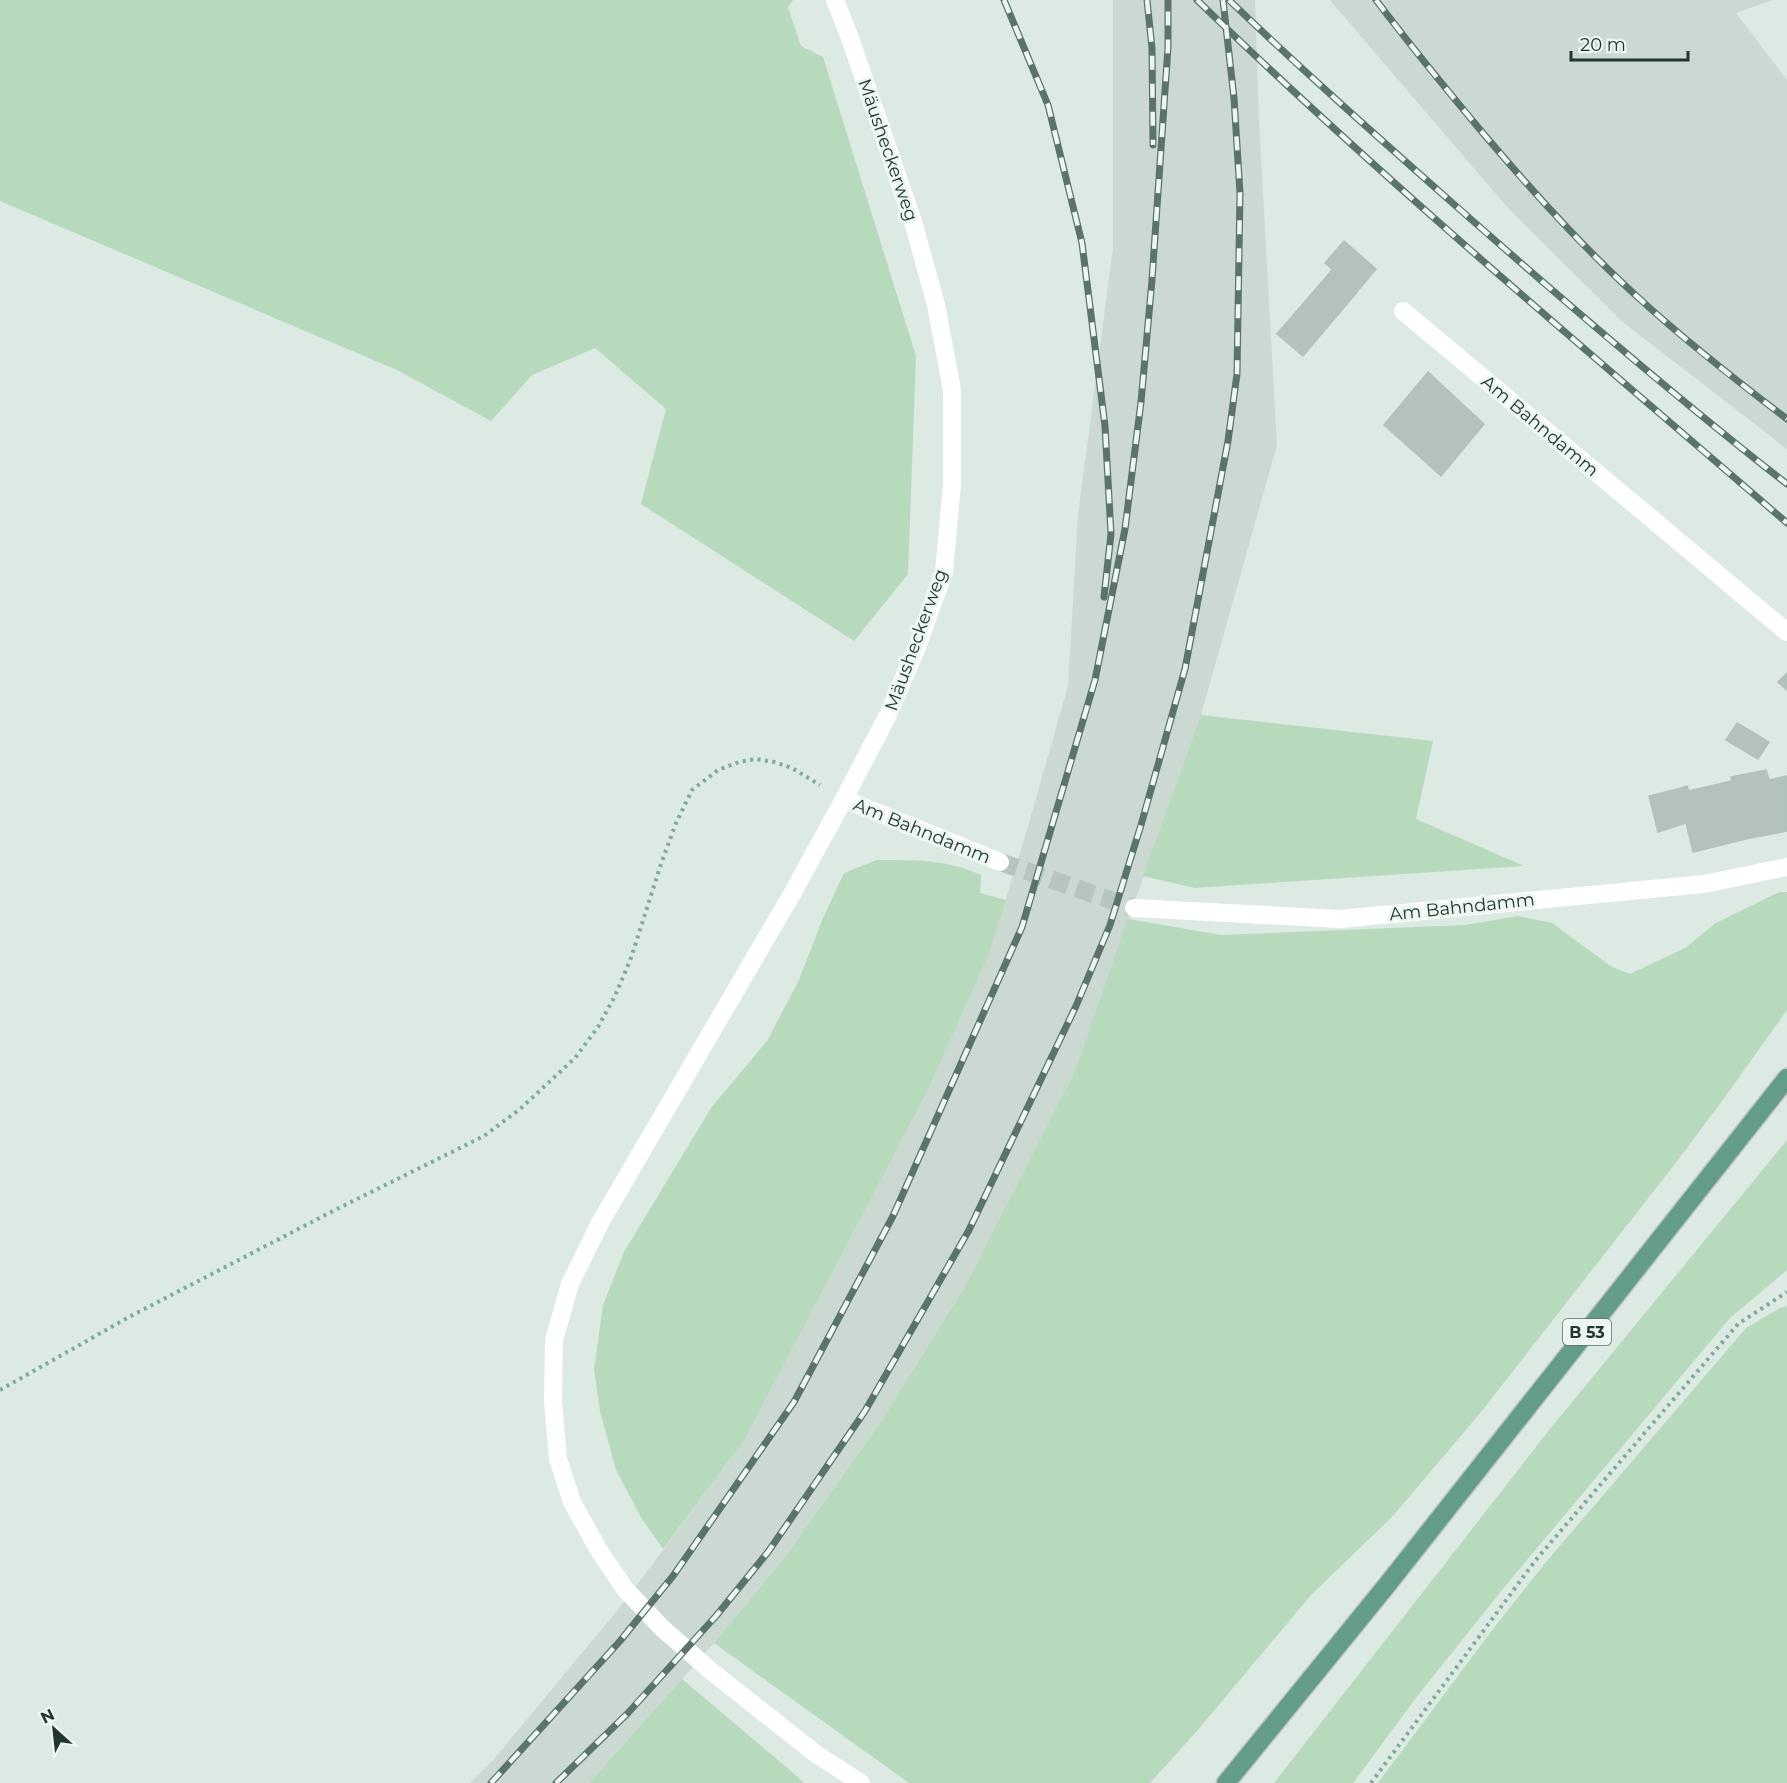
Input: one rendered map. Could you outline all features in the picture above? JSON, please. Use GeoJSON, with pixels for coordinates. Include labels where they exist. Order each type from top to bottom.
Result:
{"type":"FeatureCollection","features":[{"type":"Feature","properties":{"kind":"main road","name":"B 53"},"geometry":{"type":"LineString","coordinates":[[1226,1783],[1388,1585],[1787,1078]]}},
{"type":"Feature","properties":{"kind":"street","name":"Mäusheckerweg"},"geometry":{"type":"LineString","coordinates":[[816,1754],[711,1671],[662,1628],[625,1589],[572,1502],[558,1458],[553,1401],[554,1340],[570,1284],[601,1221],[792,894],[844,799],[888,715],[917,647],[944,572],[952,484],[952,390],[936,305],[914,225],[835,0]]}},
{"type":"Feature","properties":{"kind":"street","name":"Am Bahndamm"},"geometry":{"type":"LineString","coordinates":[[1403,311],[1787,632]]}},
{"type":"Feature","properties":{"kind":"street","name":"Am Bahndamm"},"geometry":{"type":"LineString","coordinates":[[844,799],[1000,862]]}},
{"type":"Feature","properties":{"kind":"street","name":"Am Bahndamm"},"geometry":{"type":"LineString","coordinates":[[1134,908],[1340,919],[1704,884],[1787,867]]}},
{"type":"Feature","properties":{"kind":"street"},"geometry":{"type":"LineString","coordinates":[[816,1754],[844,1783]]}},
{"type":"Feature","properties":{"kind":"street"},"geometry":{"type":"LineString","coordinates":[[816,1754],[861,1783]]}},
{"type":"Feature","properties":{"kind":"path"},"geometry":{"type":"LineString","coordinates":[[0,1390],[129,1317],[476,1140],[520,1109],[575,1058],[598,1027],[615,996],[631,958],[676,823],[692,790],[705,778],[739,762],[756,759],[792,768],[844,799]]}},
{"type":"Feature","properties":{"kind":"path"},"geometry":{"type":"LineString","coordinates":[[1371,1783],[1542,1552],[1738,1324],[1787,1292]]}},
{"type":"Feature","properties":{"kind":"shaded area"},"geometry":{"type":"Polygon","coordinates":[[[1113,0],[1255,0],[1259,120],[1277,445],[1201,715],[1074,1073],[964,1288],[884,1417],[788,1553],[714,1643],[589,1783],[470,1783],[494,1759],[626,1600],[745,1439],[928,1090],[989,954],[1068,686],[1078,515],[1113,248],[1113,0]]]}},
{"type":"Feature","properties":{"kind":"shaded area"},"geometry":{"type":"Polygon","coordinates":[[[1330,0],[1773,0],[1736,13],[1787,80],[1787,449],[1624,323],[1507,207],[1330,0]]]}},
{"type":"Feature","properties":{"kind":"green space"},"geometry":{"type":"Polygon","coordinates":[[[0,0],[793,0],[788,7],[801,46],[823,57],[916,356],[908,574],[854,641],[641,504],[666,409],[595,348],[532,375],[491,421],[397,370],[0,201],[0,0]]]}},
{"type":"Feature","properties":{"kind":"green space"},"geometry":{"type":"Polygon","coordinates":[[[1201,715],[1433,741],[1416,819],[1524,866],[1195,888],[1143,876],[1201,715]]]}},
{"type":"Feature","properties":{"kind":"green space"},"geometry":{"type":"Polygon","coordinates":[[[877,860],[942,863],[968,870],[981,875],[980,893],[1006,900],[989,954],[928,1090],[745,1439],[663,1549],[642,1519],[616,1470],[600,1411],[594,1370],[603,1305],[624,1252],[711,1108],[767,1041],[799,980],[823,918],[844,873],[877,860]]]}},
{"type":"Feature","properties":{"kind":"green space"},"geometry":{"type":"Polygon","coordinates":[[[1779,892],[1787,892],[1787,1010],[1678,1160],[1481,1412],[1393,1516],[1311,1595],[1197,1731],[1150,1783],[909,1783],[714,1643],[788,1553],[884,1417],[964,1288],[1074,1073],[1128,919],[1221,935],[1465,925],[1518,916],[1552,923],[1612,967],[1630,974],[1685,948],[1716,923],[1779,892]]]}},
{"type":"Feature","properties":{"kind":"green space"},"geometry":{"type":"Polygon","coordinates":[[[1787,1140],[1787,1270],[1730,1318],[1506,1585],[1419,1694],[1353,1783],[1274,1783],[1550,1429],[1787,1140]]]}},
{"type":"Feature","properties":{"kind":"green space"},"geometry":{"type":"Polygon","coordinates":[[[1787,1306],[1787,1783],[1378,1783],[1546,1562],[1746,1328],[1787,1306]]]}},
{"type":"Feature","properties":{"kind":"green space"},"geometry":{"type":"Polygon","coordinates":[[[682,1679],[798,1777],[804,1783],[589,1783],[682,1679]]]}},
{"type":"Feature","properties":{"kind":"building"},"geometry":{"type":"Polygon","coordinates":[[[1344,241],[1376,269],[1357,292],[1325,263],[1344,241]]]}},
{"type":"Feature","properties":{"kind":"building"},"geometry":{"type":"Polygon","coordinates":[[[1332,270],[1357,292],[1303,356],[1277,334],[1332,270]]]}},
{"type":"Feature","properties":{"kind":"building"},"geometry":{"type":"Polygon","coordinates":[[[1428,372],[1484,424],[1441,476],[1384,425],[1428,372]]]}},
{"type":"Feature","properties":{"kind":"building"},"geometry":{"type":"Polygon","coordinates":[[[1787,673],[1787,690],[1778,682],[1787,673]]]}},
{"type":"Feature","properties":{"kind":"building"},"geometry":{"type":"Polygon","coordinates":[[[1737,723],[1769,742],[1758,759],[1726,740],[1737,723]]]}},
{"type":"Feature","properties":{"kind":"building"},"geometry":{"type":"Polygon","coordinates":[[[1766,770],[1769,780],[1787,776],[1787,831],[1746,839],[1731,777],[1766,770]]]}},
{"type":"Feature","properties":{"kind":"building"},"geometry":{"type":"Polygon","coordinates":[[[1732,781],[1746,839],[1693,852],[1678,789],[1687,786],[1689,791],[1732,781]]]}},
{"type":"Feature","properties":{"kind":"building"},"geometry":{"type":"Polygon","coordinates":[[[1678,789],[1686,823],[1658,832],[1649,796],[1678,789]]]}},
{"type":"Feature","properties":{"kind":"tunnel"},"geometry":{"type":"LineString","coordinates":[[1000,862],[1134,908]]}},
{"type":"Feature","properties":{"kind":"railway"},"geometry":{"type":"LineString","coordinates":[[1004,0],[1048,105],[1082,243],[1105,426],[1111,534],[1104,597]]}},
{"type":"Feature","properties":{"kind":"railway"},"geometry":{"type":"LineString","coordinates":[[1147,0],[1152,48],[1153,145]]}},
{"type":"Feature","properties":{"kind":"railway"},"geometry":{"type":"LineString","coordinates":[[491,1783],[620,1641],[673,1576],[794,1402],[893,1216],[1022,927],[1095,680],[1125,529],[1141,402],[1152,280],[1168,47],[1168,0]]}},
{"type":"Feature","properties":{"kind":"railway"},"geometry":{"type":"LineString","coordinates":[[1197,0],[1414,201],[1787,523]]}},
{"type":"Feature","properties":{"kind":"railway"},"geometry":{"type":"LineString","coordinates":[[556,1783],[627,1714],[716,1616],[768,1552],[865,1411],[969,1230],[1076,1006],[1110,925],[1185,669],[1228,441],[1237,374],[1240,193],[1234,98],[1223,0]]}},
{"type":"Feature","properties":{"kind":"railway"},"geometry":{"type":"LineString","coordinates":[[1229,0],[1342,105],[1538,278],[1661,383],[1787,484]]}},
{"type":"Feature","properties":{"kind":"railway"},"geometry":{"type":"LineString","coordinates":[[1376,0],[1482,132],[1579,240],[1677,332],[1787,419]]}}]}
